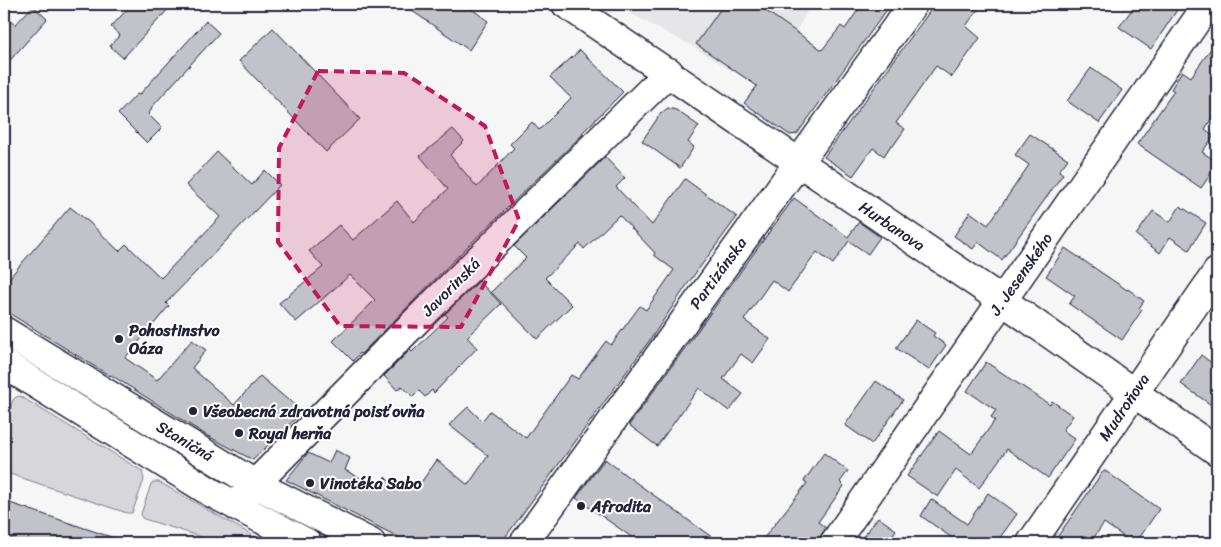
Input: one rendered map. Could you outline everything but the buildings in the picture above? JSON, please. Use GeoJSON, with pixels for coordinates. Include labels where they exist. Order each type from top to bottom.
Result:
{"type":"FeatureCollection","features":[{"type":"Feature","properties":{"kind":"street","name":"Hurbanova"},"geometry":{"type":"LineString","coordinates":[[566,4],[1003,301],[1217,451]]}},
{"type":"Feature","properties":{"kind":"street","name":"Partizánska"},"geometry":{"type":"LineString","coordinates":[[524,543],[913,4]]}},
{"type":"Feature","properties":{"kind":"street","name":"J. Jesenského"},"geometry":{"type":"LineString","coordinates":[[834,543],[1208,4]]}},
{"type":"Feature","properties":{"kind":"street","name":"Javorinská"},"geometry":{"type":"LineString","coordinates":[[236,506],[255,484],[426,311],[668,72]]}},
{"type":"Feature","properties":{"kind":"street","name":"Mudroňova"},"geometry":{"type":"LineString","coordinates":[[1031,543],[1217,272]]}},
{"type":"Feature","properties":{"kind":"street","name":"Staničná"},"geometry":{"type":"LineString","coordinates":[[4,331],[255,484],[371,543]]}},
{"type":"Feature","properties":{"kind":"street","name":"Staničná"},"geometry":{"type":"LineString","coordinates":[[4,364],[212,493],[307,543]]}},
{"type":"Feature","properties":{"kind":"highlighted area"},"geometry":{"type":"Polygon","coordinates":[[[318,71],[404,73],[485,126],[519,220],[461,327],[340,326],[278,242],[279,148],[318,71]]]}},
{"type":"Feature","properties":{"kind":"shaded area"},"geometry":{"type":"Polygon","coordinates":[[[612,4],[811,4],[798,28],[757,86],[692,46],[612,4]]]}},
{"type":"Feature","properties":{"kind":"shaded area"},"geometry":{"type":"Polygon","coordinates":[[[20,396],[142,471],[144,480],[132,513],[127,513],[4,472],[4,425],[13,400],[20,396]]]}},
{"type":"Feature","properties":{"kind":"shaded area"},"geometry":{"type":"Polygon","coordinates":[[[159,482],[266,543],[221,543],[142,518],[141,514],[151,484],[159,482]]]}},
{"type":"Feature","properties":{"kind":"place","name":"Pohostinstvo Oáza"},"geometry":{"type":"Point","coordinates":[119,339]}},
{"type":"Feature","properties":{"kind":"place","name":"Všeobecná zdravotná poisťovňa"},"geometry":{"type":"Point","coordinates":[193,411]}},
{"type":"Feature","properties":{"kind":"place","name":"Royal herňa"},"geometry":{"type":"Point","coordinates":[239,433]}},
{"type":"Feature","properties":{"kind":"place","name":"Vinotéka Sabo"},"geometry":{"type":"Point","coordinates":[310,483]}},
{"type":"Feature","properties":{"kind":"place","name":"Afrodita"},"geometry":{"type":"Point","coordinates":[581,506]}}]}
